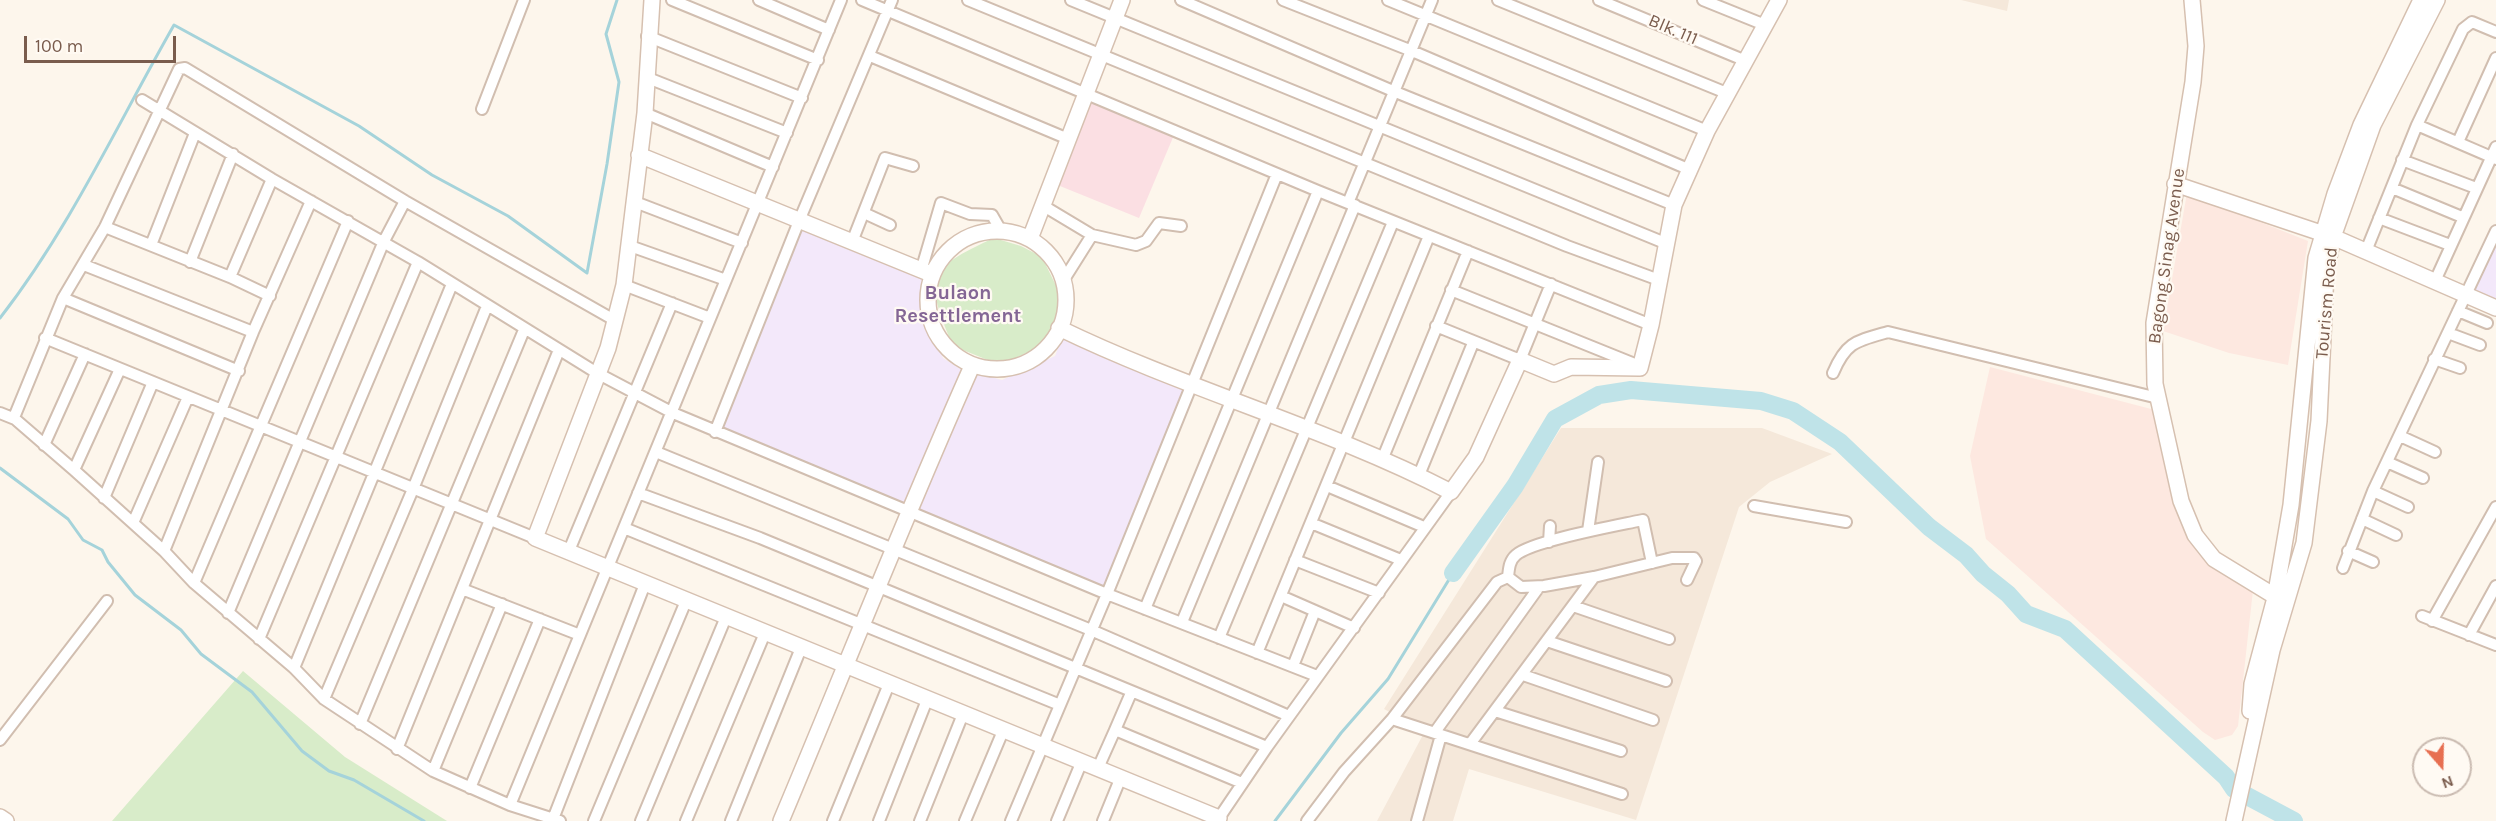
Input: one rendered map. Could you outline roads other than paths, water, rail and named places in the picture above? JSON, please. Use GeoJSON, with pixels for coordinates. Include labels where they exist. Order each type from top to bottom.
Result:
{"type":"FeatureCollection","features":[{"type":"Feature","properties":{"kind":"street"},"geometry":{"type":"LineString","coordinates":[[482,108],[524,0]]}},
{"type":"Feature","properties":{"kind":"street"},"geometry":{"type":"LineString","coordinates":[[535,538],[608,348],[624,285],[645,113],[648,78],[647,36],[651,0]]}},
{"type":"Feature","properties":{"kind":"street"},"geometry":{"type":"LineString","coordinates":[[672,0],[818,60]]}},
{"type":"Feature","properties":{"kind":"street"},"geometry":{"type":"LineString","coordinates":[[759,0],[829,30]]}},
{"type":"Feature","properties":{"kind":"street"},"geometry":{"type":"LineString","coordinates":[[510,805],[842,0]]}},
{"type":"Feature","properties":{"kind":"street"},"geometry":{"type":"LineString","coordinates":[[862,0],[890,5],[1277,174],[1651,325]]}},
{"type":"Feature","properties":{"kind":"street"},"geometry":{"type":"LineString","coordinates":[[968,0],[1366,161],[1568,246],[1659,280]]}},
{"type":"Feature","properties":{"kind":"street"},"geometry":{"type":"LineString","coordinates":[[1071,0],[1665,243]]}},
{"type":"Feature","properties":{"kind":"street"},"geometry":{"type":"LineString","coordinates":[[1031,236],[1084,91],[1122,0]]}},
{"type":"Feature","properties":{"kind":"street"},"geometry":{"type":"LineString","coordinates":[[1181,0],[1393,91],[1674,205]]}},
{"type":"Feature","properties":{"kind":"street"},"geometry":{"type":"LineString","coordinates":[[1283,0],[1412,51],[1688,169]]}},
{"type":"Feature","properties":{"kind":"street"},"geometry":{"type":"LineString","coordinates":[[1388,0],[1707,131]]}},
{"type":"Feature","properties":{"kind":"street"},"geometry":{"type":"LineString","coordinates":[[1182,622],[1270,414],[1352,204],[1379,126],[1432,0]]}},
{"type":"Feature","properties":{"kind":"street"},"geometry":{"type":"LineString","coordinates":[[1498,0],[1729,94]]}},
{"type":"Feature","properties":{"kind":"street","name":"Blk. 111"},"geometry":{"type":"LineString","coordinates":[[1599,0],[1746,61]]}},
{"type":"Feature","properties":{"kind":"street"},"geometry":{"type":"LineString","coordinates":[[1703,0],[1765,25]]}},
{"type":"Feature","properties":{"kind":"street"},"geometry":{"type":"LineString","coordinates":[[1436,326],[1473,343],[1554,374],[1571,367],[1637,370],[1641,366],[1651,325],[1674,205],[1688,169],[1707,131],[1779,0]]}},
{"type":"Feature","properties":{"kind":"street","name":"Bagong Sinag Avenue"},"geometry":{"type":"LineString","coordinates":[[2192,0],[2196,46],[2193,82],[2154,323],[2153,367],[2181,501],[2194,535],[2214,559],[2281,600]]}},
{"type":"Feature","properties":{"kind":"street","name":"Tourism Road"},"geometry":{"type":"LineString","coordinates":[[2328,235],[2361,125],[2421,0]]}},
{"type":"Feature","properties":{"kind":"street","name":"Tourism Road"},"geometry":{"type":"LineString","coordinates":[[2252,726],[2272,650],[2282,624],[2281,600],[2307,363],[2312,278],[2373,125],[2437,0]]}},
{"type":"Feature","properties":{"kind":"street"},"geometry":{"type":"LineString","coordinates":[[716,432],[799,221],[890,5]]}},
{"type":"Feature","properties":{"kind":"street"},"geometry":{"type":"LineString","coordinates":[[2366,251],[2417,125],[2463,29],[2472,22],[2496,33]]}},
{"type":"Feature","properties":{"kind":"street"},"geometry":{"type":"LineString","coordinates":[[647,36],[802,98]]}},
{"type":"Feature","properties":{"kind":"street"},"geometry":{"type":"LineString","coordinates":[[870,56],[1066,138]]}},
{"type":"Feature","properties":{"kind":"street"},"geometry":{"type":"LineString","coordinates":[[2458,142],[2496,58]]}},
{"type":"Feature","properties":{"kind":"street"},"geometry":{"type":"LineString","coordinates":[[15,419],[45,338],[63,298],[105,227],[176,72],[185,68],[405,201],[616,321]]}},
{"type":"Feature","properties":{"kind":"street"},"geometry":{"type":"LineString","coordinates":[[648,78],[787,133]]}},
{"type":"Feature","properties":{"kind":"street"},"geometry":{"type":"LineString","coordinates":[[142,100],[272,179],[418,261],[524,330],[597,373],[673,413],[908,509],[1107,594],[1317,676]]}},
{"type":"Feature","properties":{"kind":"street"},"geometry":{"type":"LineString","coordinates":[[645,113],[773,167]]}},
{"type":"Feature","properties":{"kind":"street"},"geometry":{"type":"LineString","coordinates":[[2417,125],[2494,154],[2462,217],[2435,281]]}},
{"type":"Feature","properties":{"kind":"street"},"geometry":{"type":"LineString","coordinates":[[151,245],[195,134]]}},
{"type":"Feature","properties":{"kind":"street"},"geometry":{"type":"LineString","coordinates":[[190,262],[233,154]]}},
{"type":"Feature","properties":{"kind":"street"},"geometry":{"type":"LineString","coordinates":[[639,155],[926,272]]}},
{"type":"Feature","properties":{"kind":"street"},"geometry":{"type":"LineString","coordinates":[[852,242],[885,158],[913,166]]}},
{"type":"Feature","properties":{"kind":"street"},"geometry":{"type":"LineString","coordinates":[[2403,160],[2476,188]]}},
{"type":"Feature","properties":{"kind":"street"},"geometry":{"type":"LineString","coordinates":[[1011,821],[1041,744],[1107,594],[1277,174]]}},
{"type":"Feature","properties":{"kind":"street"},"geometry":{"type":"LineString","coordinates":[[230,277],[272,179]]}},
{"type":"Feature","properties":{"kind":"street"},"geometry":{"type":"LineString","coordinates":[[2175,184],[2328,235],[2496,308]]}},
{"type":"Feature","properties":{"kind":"street"},"geometry":{"type":"LineString","coordinates":[[2392,188],[2462,217]]}},
{"type":"Feature","properties":{"kind":"street"},"geometry":{"type":"LineString","coordinates":[[1145,609],[1318,191]]}},
{"type":"Feature","properties":{"kind":"street"},"geometry":{"type":"LineString","coordinates":[[164,551],[253,332],[311,201]]}},
{"type":"Feature","properties":{"kind":"street"},"geometry":{"type":"LineString","coordinates":[[228,613],[384,241],[405,201]]}},
{"type":"Feature","properties":{"kind":"street"},"geometry":{"type":"LineString","coordinates":[[635,202],[742,243]]}},
{"type":"Feature","properties":{"kind":"street"},"geometry":{"type":"LineString","coordinates":[[926,272],[968,237],[1000,230],[1031,236],[1049,252],[1068,293],[1059,328],[1049,345],[1031,360],[1003,369],[972,366],[947,350],[934,332],[926,306],[926,272],[941,203],[970,214],[992,215],[1000,230]]}},
{"type":"Feature","properties":{"kind":"street"},"geometry":{"type":"LineString","coordinates":[[1042,205],[1092,235],[1136,245],[1146,241],[1160,223],[1181,226]]}},
{"type":"Feature","properties":{"kind":"street"},"geometry":{"type":"LineString","coordinates":[[864,213],[890,225]]}},
{"type":"Feature","properties":{"kind":"street"},"geometry":{"type":"LineString","coordinates":[[2379,218],[2450,245]]}},
{"type":"Feature","properties":{"kind":"street"},"geometry":{"type":"LineString","coordinates":[[194,583],[348,221]]}},
{"type":"Feature","properties":{"kind":"street"},"geometry":{"type":"LineString","coordinates":[[1219,638],[1393,222]]}},
{"type":"Feature","properties":{"kind":"street"},"geometry":{"type":"LineString","coordinates":[[105,227],[230,277],[270,296]]}},
{"type":"Feature","properties":{"kind":"street"},"geometry":{"type":"LineString","coordinates":[[2343,568],[2373,491],[2496,231]]}},
{"type":"Feature","properties":{"kind":"street"},"geometry":{"type":"LineString","coordinates":[[1063,281],[1092,235]]}},
{"type":"Feature","properties":{"kind":"street"},"geometry":{"type":"LineString","coordinates":[[1257,653],[1346,444],[1430,236]]}},
{"type":"Feature","properties":{"kind":"street"},"geometry":{"type":"LineString","coordinates":[[630,246],[726,280]]}},
{"type":"Feature","properties":{"kind":"street"},"geometry":{"type":"LineString","coordinates":[[1382,460],[1468,251]]}},
{"type":"Feature","properties":{"kind":"street"},"geometry":{"type":"LineString","coordinates":[[260,639],[418,261]]}},
{"type":"Feature","properties":{"kind":"street"},"geometry":{"type":"LineString","coordinates":[[84,265],[253,332]]}},
{"type":"Feature","properties":{"kind":"street"},"geometry":{"type":"LineString","coordinates":[[294,668],[452,284]]}},
{"type":"Feature","properties":{"kind":"street"},"geometry":{"type":"LineString","coordinates":[[45,338],[1003,731],[1041,744],[1218,819],[1317,676],[1476,457],[1551,284]]}},
{"type":"Feature","properties":{"kind":"street"},"geometry":{"type":"LineString","coordinates":[[624,285],[710,318]]}},
{"type":"Feature","properties":{"kind":"street"},"geometry":{"type":"LineString","coordinates":[[1451,290],[1641,366]]}},
{"type":"Feature","properties":{"kind":"street"},"geometry":{"type":"LineString","coordinates":[[63,298],[239,371]]}},
{"type":"Feature","properties":{"kind":"street"},"geometry":{"type":"LineString","coordinates":[[568,553],[633,392],[672,303]]}},
{"type":"Feature","properties":{"kind":"street"},"geometry":{"type":"LineString","coordinates":[[324,699],[487,306]]}},
{"type":"Feature","properties":{"kind":"street"},"geometry":{"type":"LineString","coordinates":[[2458,311],[2487,323]]}},
{"type":"Feature","properties":{"kind":"street"},"geometry":{"type":"LineString","coordinates":[[1059,328],[1192,385],[1346,444],[1419,475],[1451,492]]}},
{"type":"Feature","properties":{"kind":"street"},"geometry":{"type":"LineString","coordinates":[[360,724],[524,330]]}},
{"type":"Feature","properties":{"kind":"street"},"geometry":{"type":"LineString","coordinates":[[1833,373],[1842,352],[1862,339],[1888,332],[2158,398]]}},
{"type":"Feature","properties":{"kind":"street"},"geometry":{"type":"LineString","coordinates":[[2448,333],[2480,345]]}},
{"type":"Feature","properties":{"kind":"street"},"geometry":{"type":"LineString","coordinates":[[1419,475],[1473,343]]}},
{"type":"Feature","properties":{"kind":"street"},"geometry":{"type":"LineString","coordinates":[[397,749],[559,350]]}},
{"type":"Feature","properties":{"kind":"street"},"geometry":{"type":"LineString","coordinates":[[44,445],[85,354]]}},
{"type":"Feature","properties":{"kind":"street"},"geometry":{"type":"LineString","coordinates":[[2434,360],[2460,368]]}},
{"type":"Feature","properties":{"kind":"street"},"geometry":{"type":"LineString","coordinates":[[781,821],[863,626],[908,509],[972,366]]}},
{"type":"Feature","properties":{"kind":"street"},"geometry":{"type":"LineString","coordinates":[[74,470],[120,369]]}},
{"type":"Feature","properties":{"kind":"street"},"geometry":{"type":"LineString","coordinates":[[104,498],[153,382]]}},
{"type":"Feature","properties":{"kind":"street"},"geometry":{"type":"LineString","coordinates":[[133,523],[188,397]]}},
{"type":"Feature","properties":{"kind":"street"},"geometry":{"type":"LineString","coordinates":[[0,413],[15,419],[74,470],[164,551],[194,583],[294,668],[324,699],[433,771],[510,805],[556,820],[645,584]]}},
{"type":"Feature","properties":{"kind":"street"},"geometry":{"type":"LineString","coordinates":[[2400,436],[2435,452]]}},
{"type":"Feature","properties":{"kind":"street"},"geometry":{"type":"LineString","coordinates":[[656,452],[1091,630],[1289,716]]}},
{"type":"Feature","properties":{"kind":"street"},"geometry":{"type":"LineString","coordinates":[[1588,531],[1598,462]]}},
{"type":"Feature","properties":{"kind":"street"},"geometry":{"type":"LineString","coordinates":[[2387,462],[2423,478]]}},
{"type":"Feature","properties":{"kind":"street"},"geometry":{"type":"LineString","coordinates":[[1327,486],[1424,527]]}},
{"type":"Feature","properties":{"kind":"street"},"geometry":{"type":"LineString","coordinates":[[2373,491],[2408,507]]}},
{"type":"Feature","properties":{"kind":"street"},"geometry":{"type":"LineString","coordinates":[[638,493],[760,538],[1131,693],[1267,747]]}},
{"type":"Feature","properties":{"kind":"street"},"geometry":{"type":"LineString","coordinates":[[1754,506],[1846,522]]}},
{"type":"Feature","properties":{"kind":"street"},"geometry":{"type":"LineString","coordinates":[[2494,641],[2469,635],[2427,618],[2496,507]]}},
{"type":"Feature","properties":{"kind":"street"},"geometry":{"type":"LineString","coordinates":[[2362,519],[2396,535]]}},
{"type":"Feature","properties":{"kind":"street"},"geometry":{"type":"LineString","coordinates":[[1508,577],[1509,565],[1518,554],[1588,531],[1643,520],[1652,563]]}},
{"type":"Feature","properties":{"kind":"street"},"geometry":{"type":"LineString","coordinates":[[1311,523],[1401,560]]}},
{"type":"Feature","properties":{"kind":"street"},"geometry":{"type":"LineString","coordinates":[[1549,542],[1550,526]]}},
{"type":"Feature","properties":{"kind":"street"},"geometry":{"type":"LineString","coordinates":[[624,528],[1060,705]]}},
{"type":"Feature","properties":{"kind":"street"},"geometry":{"type":"LineString","coordinates":[[2348,551],[2373,562]]}},
{"type":"Feature","properties":{"kind":"street"},"geometry":{"type":"LineString","coordinates":[[1508,577],[1521,587],[1539,587],[1594,577],[1672,558],[1694,558],[1696,561],[1687,580]]}},
{"type":"Feature","properties":{"kind":"street"},"geometry":{"type":"LineString","coordinates":[[1295,560],[1378,593]]}},
{"type":"Feature","properties":{"kind":"street"},"geometry":{"type":"LineString","coordinates":[[1306,821],[1344,772],[1392,719],[1492,586],[1508,577]]}},
{"type":"Feature","properties":{"kind":"street"},"geometry":{"type":"LineString","coordinates":[[1470,744],[1594,577]]}},
{"type":"Feature","properties":{"kind":"street"},"geometry":{"type":"LineString","coordinates":[[2469,635],[2496,586]]}},
{"type":"Feature","properties":{"kind":"street"},"geometry":{"type":"LineString","coordinates":[[1417,821],[1438,733],[1539,587]]}},
{"type":"Feature","properties":{"kind":"street"},"geometry":{"type":"LineString","coordinates":[[462,589],[580,635]]}},
{"type":"Feature","properties":{"kind":"street"},"geometry":{"type":"LineString","coordinates":[[1281,596],[1354,628]]}},
{"type":"Feature","properties":{"kind":"street"},"geometry":{"type":"LineString","coordinates":[[2234,821],[2252,726],[2252,684],[2281,600]]}},
{"type":"Feature","properties":{"kind":"street"},"geometry":{"type":"LineString","coordinates":[[0,740],[107,601]]}},
{"type":"Feature","properties":{"kind":"street"},"geometry":{"type":"LineString","coordinates":[[594,821],[686,601]]}},
{"type":"Feature","properties":{"kind":"street"},"geometry":{"type":"LineString","coordinates":[[433,771],[502,604]]}},
{"type":"Feature","properties":{"kind":"street"},"geometry":{"type":"LineString","coordinates":[[1573,606],[1669,639]]}},
{"type":"Feature","properties":{"kind":"street"},"geometry":{"type":"LineString","coordinates":[[1293,666],[1315,611]]}},
{"type":"Feature","properties":{"kind":"street"},"geometry":{"type":"LineString","coordinates":[[641,821],[726,617]]}},
{"type":"Feature","properties":{"kind":"street"},"geometry":{"type":"LineString","coordinates":[[470,788],[540,619]]}},
{"type":"Feature","properties":{"kind":"street"},"geometry":{"type":"LineString","coordinates":[[686,821],[765,633]]}},
{"type":"Feature","properties":{"kind":"street"},"geometry":{"type":"LineString","coordinates":[[1547,641],[1666,681]]}},
{"type":"Feature","properties":{"kind":"street"},"geometry":{"type":"LineString","coordinates":[[731,821],[801,648]]}},
{"type":"Feature","properties":{"kind":"street"},"geometry":{"type":"LineString","coordinates":[[1523,675],[1653,720]]}},
{"type":"Feature","properties":{"kind":"street"},"geometry":{"type":"LineString","coordinates":[[833,821],[889,684]]}},
{"type":"Feature","properties":{"kind":"street"},"geometry":{"type":"LineString","coordinates":[[1098,768],[1131,693]]}},
{"type":"Feature","properties":{"kind":"street"},"geometry":{"type":"LineString","coordinates":[[879,821],[927,700]]}},
{"type":"Feature","properties":{"kind":"street"},"geometry":{"type":"LineString","coordinates":[[1495,711],[1621,751]]}},
{"type":"Feature","properties":{"kind":"street"},"geometry":{"type":"LineString","coordinates":[[920,821],[963,714]]}},
{"type":"Feature","properties":{"kind":"street"},"geometry":{"type":"LineString","coordinates":[[1392,719],[1622,794]]}},
{"type":"Feature","properties":{"kind":"street"},"geometry":{"type":"LineString","coordinates":[[2228,821],[2252,726]]}},
{"type":"Feature","properties":{"kind":"street"},"geometry":{"type":"LineString","coordinates":[[1115,730],[1242,783]]}},
{"type":"Feature","properties":{"kind":"street"},"geometry":{"type":"LineString","coordinates":[[965,821],[1003,731]]}},
{"type":"Feature","properties":{"kind":"street"},"geometry":{"type":"LineString","coordinates":[[1057,821],[1082,761]]}},
{"type":"Feature","properties":{"kind":"street"},"geometry":{"type":"LineString","coordinates":[[1107,820],[1121,777]]}},
{"type":"Feature","properties":{"kind":"street"},"geometry":{"type":"LineString","coordinates":[[0,817],[6,821]]}},
{"type":"Feature","properties":{"kind":"waterway"},"geometry":{"type":"LineString","coordinates":[[0,318],[25,284],[71,212],[174,25],[359,126],[432,175],[508,216],[587,273],[619,82],[606,34],[617,0]]}},
{"type":"Feature","properties":{"kind":"waterway"},"geometry":{"type":"LineString","coordinates":[[1453,573],[1515,486],[1555,419],[1599,395],[1631,390],[1761,401],[1793,411],[1840,442],[1929,527],[1966,555],[2026,614],[2065,629],[2226,777],[2234,789],[2294,821]]}},
{"type":"Feature","properties":{"kind":"waterway"},"geometry":{"type":"LineString","coordinates":[[0,468],[68,519],[83,540],[102,550],[108,562],[135,595],[181,630],[201,654],[252,692],[302,751],[329,771],[354,780],[424,821]]}},
{"type":"Feature","properties":{"kind":"waterway"},"geometry":{"type":"LineString","coordinates":[[1275,821],[1341,733],[1388,679],[1453,573]]}},
{"type":"Feature","properties":{"kind":"district","name":"Bulaon Resettlement"},"geometry":{"type":"Point","coordinates":[958,304]}}]}
